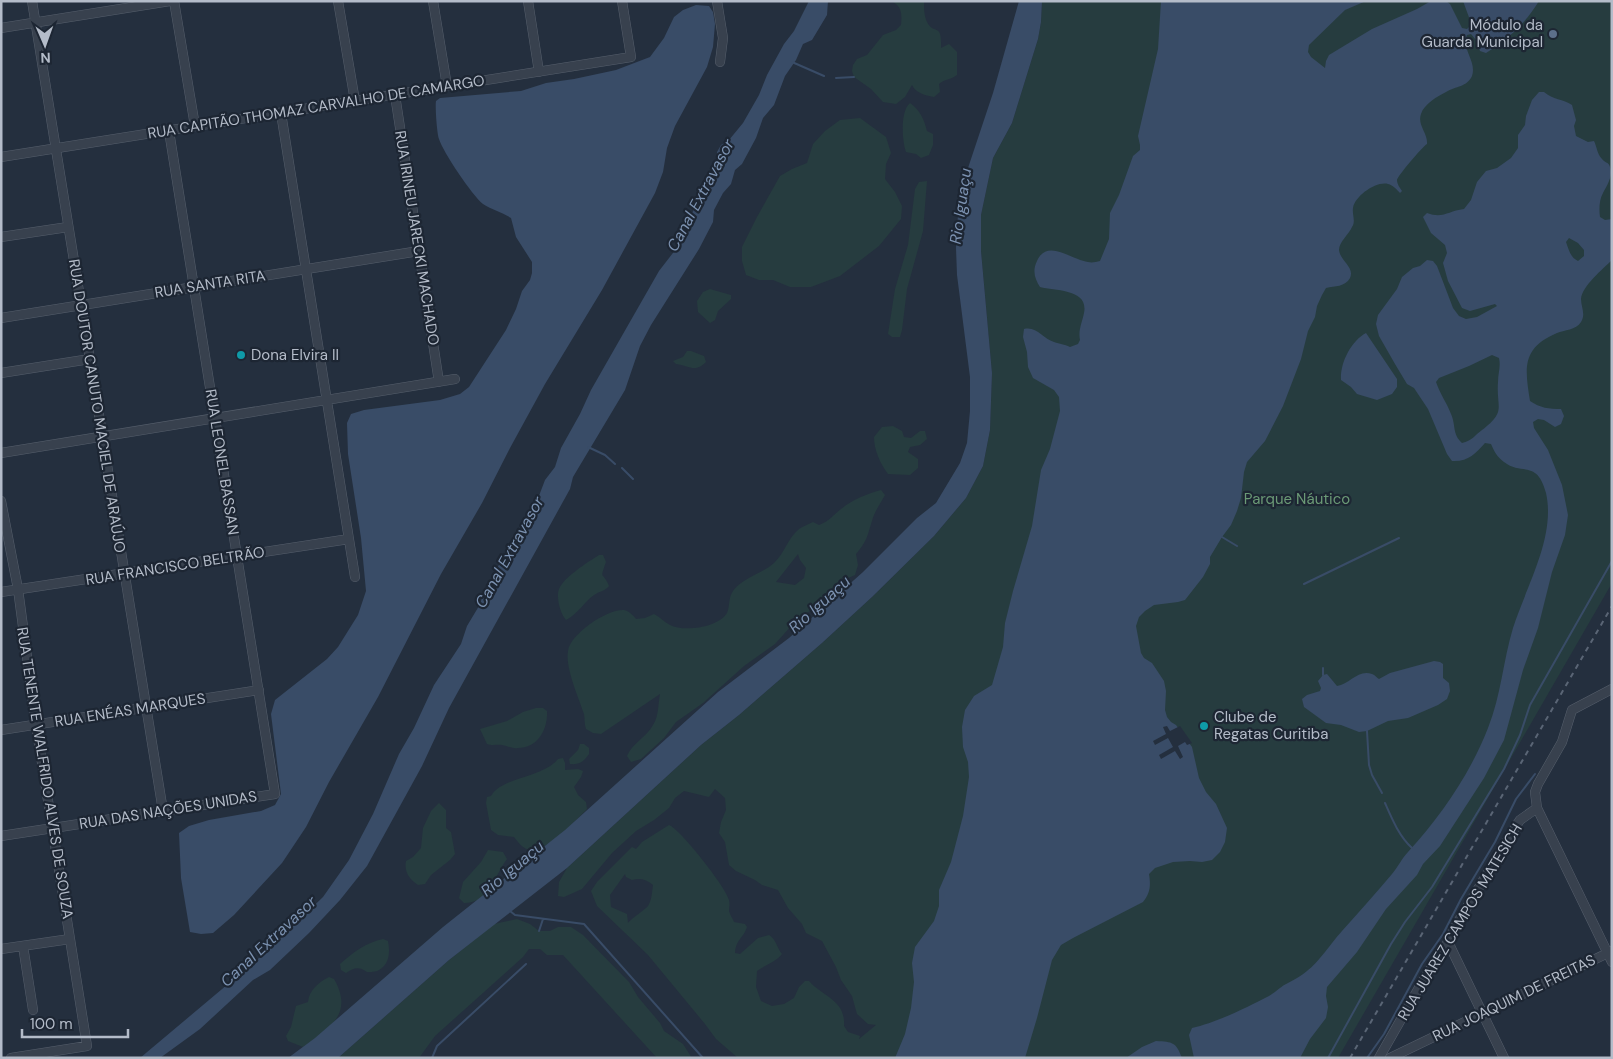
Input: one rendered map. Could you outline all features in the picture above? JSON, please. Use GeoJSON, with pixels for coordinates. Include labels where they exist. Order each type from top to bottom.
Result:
{"type":"FeatureCollection","features":[{"type":"Feature","properties":{"kind":"street","name":"RUA DOUTOR CANUTO MACIEL DE ARAÚJO"},"geometry":{"type":"LineString","coordinates":[[32,1],[163,811]]}},
{"type":"Feature","properties":{"kind":"street"},"geometry":{"type":"LineString","coordinates":[[1,28],[170,1]]}},
{"type":"Feature","properties":{"kind":"street"},"geometry":{"type":"LineString","coordinates":[[174,1],[195,126]]}},
{"type":"Feature","properties":{"kind":"street"},"geometry":{"type":"LineString","coordinates":[[338,1],[355,101]]}},
{"type":"Feature","properties":{"kind":"street"},"geometry":{"type":"LineString","coordinates":[[433,1],[447,86]]}},
{"type":"Feature","properties":{"kind":"street"},"geometry":{"type":"LineString","coordinates":[[528,1],[540,72]]}},
{"type":"Feature","properties":{"kind":"street","name":"RUA CAPITÃO THOMAZ CARVALHO DE CAMARGO"},"geometry":{"type":"LineString","coordinates":[[1,157],[631,57],[622,1]]}},
{"type":"Feature","properties":{"kind":"street"},"geometry":{"type":"LineString","coordinates":[[717,1],[723,38],[720,62]]}},
{"type":"Feature","properties":{"kind":"street","name":"RUA IRINEU JARECKI MACHADO"},"geometry":{"type":"LineString","coordinates":[[395,95],[439,382]]}},
{"type":"Feature","properties":{"kind":"street"},"geometry":{"type":"LineString","coordinates":[[281,113],[355,576]]}},
{"type":"Feature","properties":{"kind":"street","name":"RUA LEONEL BASSAN"},"geometry":{"type":"LineString","coordinates":[[169,130],[275,794]]}},
{"type":"Feature","properties":{"kind":"street"},"geometry":{"type":"LineString","coordinates":[[1,237],[68,227]]}},
{"type":"Feature","properties":{"kind":"street","name":"RUA SANTA RITA"},"geometry":{"type":"LineString","coordinates":[[1,318],[419,251]]}},
{"type":"Feature","properties":{"kind":"street"},"geometry":{"type":"LineString","coordinates":[[1,373],[90,359]]}},
{"type":"Feature","properties":{"kind":"street"},"geometry":{"type":"LineString","coordinates":[[1,453],[455,379]]}},
{"type":"Feature","properties":{"kind":"street","name":"RUA TENENTE WALFRIDO ALVES DE SOUZA"},"geometry":{"type":"LineString","coordinates":[[1,501],[18,590],[36,725],[87,1046],[11,1058]]}},
{"type":"Feature","properties":{"kind":"street","name":"RUA FRANCISCO BELTRÃO"},"geometry":{"type":"LineString","coordinates":[[1,592],[349,539]]}},
{"type":"Feature","properties":{"kind":"street"},"geometry":{"type":"LineString","coordinates":[[1612,689],[1573,708],[1562,742],[1535,792],[1537,808],[1610,952],[1612,962]]}},
{"type":"Feature","properties":{"kind":"street","name":"RUA ENÉAS MARQUES"},"geometry":{"type":"LineString","coordinates":[[1,730],[259,690]]}},
{"type":"Feature","properties":{"kind":"street","name":"RUA DAS NAÇÕES UNIDAS"},"geometry":{"type":"LineString","coordinates":[[1,836],[275,794]]}},
{"type":"Feature","properties":{"kind":"street","name":"RUA JUAREZ CAMPOS MATESICH"},"geometry":{"type":"LineString","coordinates":[[1379,1058],[1424,978],[1448,942],[1516,826],[1520,820],[1537,808]]}},
{"type":"Feature","properties":{"kind":"street"},"geometry":{"type":"LineString","coordinates":[[1,949],[70,938]]}},
{"type":"Feature","properties":{"kind":"street"},"geometry":{"type":"LineString","coordinates":[[1448,942],[1504,1058]]}},
{"type":"Feature","properties":{"kind":"street"},"geometry":{"type":"LineString","coordinates":[[23,946],[33,1010]]}},
{"type":"Feature","properties":{"kind":"street","name":"RUA JOAQUIM DE FREITAS"},"geometry":{"type":"LineString","coordinates":[[1390,1058],[1610,952]]}},
{"type":"Feature","properties":{"kind":"green space"},"geometry":{"type":"Polygon","coordinates":[[[891,1],[924,1],[926,20],[932,28],[939,32],[941,48],[949,44],[957,52],[957,75],[939,84],[940,92],[934,97],[921,93],[912,85],[905,97],[896,104],[883,102],[871,89],[854,77],[853,65],[857,59],[867,55],[883,35],[896,30],[901,25],[901,11],[891,1]]]}},
{"type":"Feature","properties":{"kind":"green space","name":"Parque Náutico"},"geometry":{"type":"Polygon","coordinates":[[[1042,1],[1612,1],[1612,583],[1338,1058],[738,1058],[716,1039],[648,955],[597,906],[591,891],[597,882],[632,847],[636,849],[642,842],[669,825],[692,847],[720,883],[729,900],[729,911],[734,922],[745,924],[747,927],[738,942],[735,953],[740,954],[758,938],[769,935],[782,954],[757,971],[756,987],[761,1001],[772,1006],[784,1004],[794,998],[799,987],[805,981],[809,981],[841,1010],[844,1017],[844,1026],[848,1032],[860,1036],[859,1039],[876,1025],[868,1024],[857,1014],[852,996],[841,980],[822,941],[806,933],[802,924],[788,908],[778,890],[762,885],[736,871],[729,865],[725,842],[719,833],[726,810],[725,798],[715,789],[709,797],[684,791],[675,798],[669,808],[636,831],[612,853],[582,889],[564,897],[558,896],[559,882],[567,868],[701,745],[739,715],[872,597],[934,536],[966,498],[983,466],[990,430],[992,373],[981,251],[981,215],[993,158],[1012,123],[1038,39],[1042,1]],[[625,874],[610,895],[611,907],[627,914],[628,923],[648,906],[653,885],[648,881],[632,880],[626,877],[625,874]]]}},
{"type":"Feature","properties":{"kind":"green space"},"geometry":{"type":"Polygon","coordinates":[[[910,103],[921,115],[927,131],[933,134],[933,145],[929,155],[921,158],[916,154],[906,152],[905,147],[903,119],[910,103]]]}},
{"type":"Feature","properties":{"kind":"green space"},"geometry":{"type":"Polygon","coordinates":[[[860,118],[886,137],[891,153],[886,164],[885,179],[895,192],[902,206],[901,219],[879,246],[840,276],[811,287],[790,287],[773,280],[759,280],[746,275],[742,261],[742,247],[780,176],[807,163],[813,144],[825,131],[840,120],[860,118]]]}},
{"type":"Feature","properties":{"kind":"green space"},"geometry":{"type":"Polygon","coordinates":[[[927,181],[923,231],[907,289],[902,330],[900,337],[892,337],[888,334],[895,289],[908,245],[915,189],[919,182],[927,181]]]}},
{"type":"Feature","properties":{"kind":"green space"},"geometry":{"type":"Polygon","coordinates":[[[710,289],[731,295],[731,299],[718,311],[715,320],[710,323],[698,312],[697,301],[703,292],[710,289]]]}},
{"type":"Feature","properties":{"kind":"green space"},"geometry":{"type":"Polygon","coordinates":[[[687,351],[704,356],[706,362],[699,367],[692,368],[676,364],[673,361],[683,357],[687,351]]]}},
{"type":"Feature","properties":{"kind":"green space"},"geometry":{"type":"Polygon","coordinates":[[[893,426],[902,431],[904,437],[911,438],[920,431],[925,431],[927,439],[920,445],[910,447],[908,452],[918,459],[918,468],[910,475],[888,474],[876,452],[874,437],[882,427],[893,426]]]}},
{"type":"Feature","properties":{"kind":"green space"},"geometry":{"type":"Polygon","coordinates":[[[881,490],[885,495],[874,514],[865,542],[856,554],[858,565],[855,575],[835,584],[825,602],[813,608],[800,619],[793,618],[792,625],[775,644],[744,666],[703,703],[676,722],[664,738],[641,759],[631,762],[627,756],[629,751],[647,734],[655,721],[660,694],[601,734],[593,733],[586,729],[584,714],[570,674],[568,658],[570,644],[582,630],[599,618],[624,610],[631,613],[636,619],[654,614],[670,625],[683,628],[700,627],[716,622],[727,613],[733,591],[747,579],[774,563],[799,529],[813,522],[819,525],[829,520],[850,502],[881,490]],[[798,554],[776,582],[795,585],[804,578],[806,568],[798,554]]]}},
{"type":"Feature","properties":{"kind":"green space"},"geometry":{"type":"Polygon","coordinates":[[[599,555],[603,555],[606,562],[602,574],[609,586],[594,595],[574,615],[566,620],[559,605],[559,589],[571,575],[599,555]]]}},
{"type":"Feature","properties":{"kind":"green space"},"geometry":{"type":"Polygon","coordinates":[[[543,708],[547,711],[547,718],[544,731],[531,745],[512,748],[487,744],[480,729],[507,721],[523,712],[543,708]]]}},
{"type":"Feature","properties":{"kind":"green space"},"geometry":{"type":"Polygon","coordinates":[[[580,744],[584,744],[589,748],[589,754],[581,762],[570,764],[569,759],[578,750],[580,744]]]}},
{"type":"Feature","properties":{"kind":"green space"},"geometry":{"type":"Polygon","coordinates":[[[563,758],[565,770],[578,769],[583,771],[574,787],[578,795],[586,802],[587,809],[576,821],[551,842],[536,850],[529,850],[520,845],[514,837],[498,835],[491,830],[486,803],[487,797],[504,785],[543,770],[558,759],[563,758]]]}},
{"type":"Feature","properties":{"kind":"green space"},"geometry":{"type":"Polygon","coordinates":[[[439,803],[446,810],[446,828],[451,832],[455,854],[431,875],[425,884],[418,885],[408,875],[406,861],[413,857],[421,848],[423,828],[431,811],[439,803]]]}},
{"type":"Feature","properties":{"kind":"green space"},"geometry":{"type":"Polygon","coordinates":[[[488,850],[503,852],[507,859],[486,894],[473,902],[464,903],[459,898],[463,882],[481,862],[488,850]]]}},
{"type":"Feature","properties":{"kind":"green space"},"geometry":{"type":"Polygon","coordinates":[[[517,919],[530,924],[539,931],[550,931],[558,927],[571,927],[583,935],[629,982],[664,1031],[683,1044],[692,1058],[657,1058],[563,955],[547,955],[540,949],[529,949],[523,957],[435,1036],[419,1058],[338,1058],[449,960],[494,924],[517,919]]]}},
{"type":"Feature","properties":{"kind":"green space"},"geometry":{"type":"Polygon","coordinates":[[[383,939],[388,941],[389,953],[387,961],[378,971],[367,972],[359,968],[346,973],[341,970],[340,964],[355,952],[366,945],[383,939]]]}},
{"type":"Feature","properties":{"kind":"green space"},"geometry":{"type":"Polygon","coordinates":[[[329,977],[334,979],[340,991],[340,1011],[336,1019],[322,1033],[303,1047],[288,1041],[286,1036],[291,1027],[296,1006],[308,1002],[310,994],[315,987],[329,977]]]}},
{"type":"Feature","properties":{"kind":"water","name":"Canal Extravasor"},"geometry":{"type":"Polygon","coordinates":[[[809,1],[828,1],[827,15],[812,40],[803,44],[796,60],[785,76],[774,105],[763,118],[756,138],[742,164],[735,170],[731,184],[723,193],[714,210],[713,222],[699,249],[651,325],[640,346],[625,390],[573,477],[570,489],[449,708],[422,766],[367,866],[340,900],[270,970],[253,980],[200,1029],[160,1058],[140,1058],[265,953],[323,897],[349,860],[434,685],[461,644],[467,626],[479,606],[486,588],[520,527],[534,509],[545,480],[555,467],[561,448],[591,390],[659,271],[676,249],[683,236],[697,201],[717,160],[717,152],[721,145],[729,140],[743,123],[759,95],[767,75],[784,44],[794,31],[809,1]]]}},
{"type":"Feature","properties":{"kind":"water","name":"Rio Iguaçu"},"geometry":{"type":"Polygon","coordinates":[[[1019,1],[1042,1],[1041,22],[1038,39],[1012,123],[993,158],[981,215],[981,251],[992,373],[990,430],[983,466],[966,498],[934,536],[822,643],[739,715],[701,745],[567,868],[449,960],[338,1058],[288,1058],[315,1038],[443,927],[565,830],[718,692],[789,638],[863,572],[917,518],[936,503],[960,463],[967,443],[970,411],[970,377],[957,275],[958,214],[964,180],[993,93],[1019,1]]]}},
{"type":"Feature","properties":{"kind":"water"},"geometry":{"type":"Polygon","coordinates":[[[1161,1],[1366,1],[1345,10],[1309,45],[1308,52],[1311,57],[1325,68],[1329,55],[1372,29],[1431,1],[1446,1],[1450,4],[1462,28],[1467,29],[1470,26],[1470,20],[1463,1],[1539,1],[1516,30],[1486,53],[1480,51],[1476,40],[1471,34],[1467,35],[1466,45],[1472,65],[1472,76],[1464,84],[1435,98],[1423,110],[1420,122],[1427,144],[1398,178],[1397,180],[1402,191],[1400,193],[1388,184],[1378,185],[1367,190],[1355,203],[1353,208],[1353,225],[1339,250],[1351,271],[1350,278],[1343,285],[1326,288],[1322,295],[1283,406],[1265,441],[1247,462],[1241,498],[1231,525],[1210,557],[1210,564],[1203,577],[1185,600],[1154,605],[1139,617],[1136,626],[1141,653],[1144,658],[1152,663],[1164,681],[1167,717],[1176,725],[1192,747],[1199,778],[1206,792],[1216,804],[1227,828],[1225,842],[1220,852],[1212,860],[1173,862],[1155,868],[1149,874],[1149,889],[1143,902],[1061,945],[1052,960],[1025,1058],[895,1058],[905,1034],[911,1008],[914,982],[912,963],[915,947],[934,921],[939,906],[939,890],[951,862],[963,816],[969,777],[968,762],[963,747],[962,727],[965,710],[974,696],[992,685],[1003,647],[1005,623],[1013,591],[1032,526],[1041,470],[1050,449],[1060,411],[1059,397],[1054,390],[1033,378],[1028,367],[1023,337],[1024,329],[1033,329],[1050,340],[1070,347],[1078,344],[1080,340],[1084,313],[1084,305],[1081,299],[1070,292],[1040,287],[1035,275],[1035,265],[1041,254],[1047,251],[1060,252],[1088,262],[1100,261],[1109,239],[1110,213],[1119,195],[1133,156],[1140,150],[1138,136],[1158,49],[1161,1]]]}},
{"type":"Feature","properties":{"kind":"water"},"geometry":{"type":"Polygon","coordinates":[[[696,5],[709,6],[713,12],[715,24],[713,47],[707,67],[675,126],[667,148],[663,172],[655,193],[602,290],[545,384],[482,503],[441,574],[378,697],[329,782],[306,827],[282,863],[234,915],[213,933],[201,934],[190,932],[181,878],[179,833],[189,826],[209,820],[261,811],[275,805],[281,794],[271,714],[275,700],[327,659],[338,647],[358,615],[366,591],[361,538],[348,454],[347,423],[351,414],[364,410],[440,400],[460,394],[469,387],[506,330],[522,291],[530,280],[532,262],[516,237],[511,218],[486,206],[478,199],[458,173],[446,153],[439,139],[436,101],[440,98],[521,91],[546,83],[616,70],[650,57],[664,38],[674,17],[683,10],[696,5]]]}},
{"type":"Feature","properties":{"kind":"water"},"geometry":{"type":"Polygon","coordinates":[[[1539,92],[1544,92],[1551,97],[1572,105],[1576,120],[1574,126],[1576,136],[1588,142],[1594,141],[1600,157],[1609,165],[1611,171],[1610,178],[1601,199],[1599,211],[1600,217],[1605,220],[1612,219],[1612,260],[1594,278],[1582,294],[1583,316],[1579,325],[1545,339],[1537,345],[1528,361],[1527,379],[1530,401],[1545,408],[1561,409],[1564,416],[1561,424],[1555,427],[1544,420],[1538,419],[1533,422],[1534,428],[1548,450],[1562,485],[1568,515],[1565,535],[1552,572],[1538,628],[1523,670],[1504,740],[1484,778],[1440,846],[1386,909],[1357,952],[1327,987],[1328,1007],[1326,1018],[1310,1039],[1300,1058],[1194,1058],[1189,1035],[1192,1028],[1221,1019],[1269,996],[1305,973],[1320,958],[1392,874],[1454,794],[1473,762],[1488,728],[1499,691],[1513,628],[1543,544],[1548,510],[1546,493],[1542,482],[1534,472],[1511,466],[1504,462],[1496,454],[1491,444],[1485,443],[1467,459],[1452,461],[1447,454],[1428,409],[1414,388],[1407,384],[1379,336],[1376,324],[1378,315],[1397,289],[1402,277],[1427,260],[1433,261],[1437,266],[1453,308],[1459,316],[1466,319],[1477,317],[1497,306],[1495,304],[1470,311],[1462,308],[1448,281],[1443,263],[1447,253],[1445,245],[1431,233],[1423,217],[1427,213],[1442,215],[1464,209],[1471,200],[1477,182],[1486,171],[1497,168],[1511,158],[1518,148],[1518,135],[1525,125],[1532,100],[1539,92]],[[1569,238],[1566,242],[1569,250],[1578,261],[1584,256],[1584,250],[1578,243],[1569,238]],[[1492,355],[1439,378],[1436,382],[1451,414],[1455,433],[1462,443],[1473,438],[1490,424],[1498,413],[1500,361],[1499,358],[1492,355]]]}},
{"type":"Feature","properties":{"kind":"water"},"geometry":{"type":"Polygon","coordinates":[[[1366,333],[1397,379],[1397,387],[1392,394],[1377,400],[1357,394],[1341,380],[1342,367],[1351,347],[1366,333]]]}},
{"type":"Feature","properties":{"kind":"water"},"geometry":{"type":"Polygon","coordinates":[[[1434,661],[1443,664],[1443,678],[1449,683],[1450,691],[1447,699],[1408,718],[1388,721],[1367,731],[1359,732],[1341,725],[1326,723],[1304,707],[1302,699],[1307,695],[1320,691],[1321,688],[1318,681],[1323,675],[1327,674],[1337,686],[1362,673],[1372,674],[1379,679],[1390,673],[1434,661]]]}},
{"type":"Feature","properties":{"kind":"water"},"geometry":{"type":"Polygon","coordinates":[[[1156,1041],[1173,1044],[1178,1049],[1182,1058],[1126,1058],[1142,1047],[1156,1041]]]}},
{"type":"Feature","properties":{"kind":"pier"},"geometry":{"type":"Polygon","coordinates":[[[1167,726],[1170,731],[1180,726],[1192,743],[1187,745],[1185,742],[1178,746],[1183,757],[1180,759],[1175,751],[1161,759],[1159,755],[1173,747],[1168,738],[1155,745],[1153,741],[1166,734],[1163,727],[1167,726]]]}},
{"type":"Feature","properties":{"kind":"waterway"},"geometry":{"type":"LineString","coordinates":[[792,62],[824,76]]}},
{"type":"Feature","properties":{"kind":"waterway"},"geometry":{"type":"LineString","coordinates":[[836,78],[854,77]]}},
{"type":"Feature","properties":{"kind":"waterway"},"geometry":{"type":"LineString","coordinates":[[588,447],[605,455],[615,464]]}},
{"type":"Feature","properties":{"kind":"waterway"},"geometry":{"type":"LineString","coordinates":[[622,468],[633,479]]}},
{"type":"Feature","properties":{"kind":"waterway"},"geometry":{"type":"LineString","coordinates":[[1222,537],[1237,546]]}},
{"type":"Feature","properties":{"kind":"waterway"},"geometry":{"type":"LineString","coordinates":[[1304,584],[1399,538]]}},
{"type":"Feature","properties":{"kind":"waterway"},"geometry":{"type":"LineString","coordinates":[[1328,1058],[1391,944],[1432,887],[1504,769],[1520,735],[1530,705],[1612,561]]}},
{"type":"Feature","properties":{"kind":"waterway"},"geometry":{"type":"LineString","coordinates":[[1323,668],[1323,675]]}},
{"type":"Feature","properties":{"kind":"waterway"},"geometry":{"type":"LineString","coordinates":[[1367,731],[1369,765],[1382,793]]}},
{"type":"Feature","properties":{"kind":"waterway"},"geometry":{"type":"LineString","coordinates":[[1367,1058],[1384,1034],[1422,964],[1443,934],[1461,899],[1495,842],[1516,799],[1535,774]]}},
{"type":"Feature","properties":{"kind":"waterway"},"geometry":{"type":"LineString","coordinates":[[1385,803],[1400,833],[1412,848]]}},
{"type":"Feature","properties":{"kind":"waterway"},"geometry":{"type":"LineString","coordinates":[[510,911],[515,915],[584,924],[703,1058]]}},
{"type":"Feature","properties":{"kind":"waterway"},"geometry":{"type":"LineString","coordinates":[[539,931],[543,919]]}},
{"type":"Feature","properties":{"kind":"waterway"},"geometry":{"type":"LineString","coordinates":[[432,1058],[437,1046],[526,964]]}},
{"type":"Feature","properties":{"kind":"railway"},"geometry":{"type":"LineString","coordinates":[[1350,1058],[1612,606]]}},
{"type":"Feature","properties":{"kind":"place","name":"Módulo da Guarda Municipal"},"geometry":{"type":"Point","coordinates":[1553,34]}},
{"type":"Feature","properties":{"kind":"place","name":"Dona Elvira II"},"geometry":{"type":"Point","coordinates":[241,355]}},
{"type":"Feature","properties":{"kind":"place","name":"Clube de Regatas Curitiba"},"geometry":{"type":"Point","coordinates":[1204,726]}}]}
